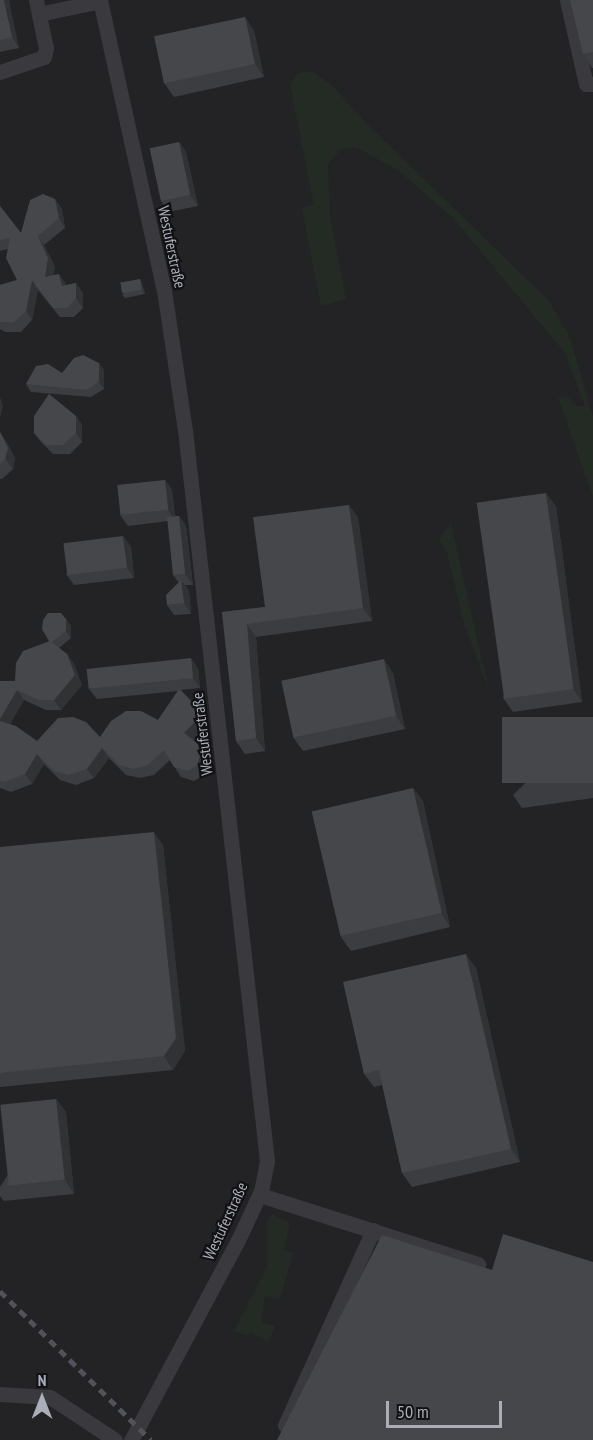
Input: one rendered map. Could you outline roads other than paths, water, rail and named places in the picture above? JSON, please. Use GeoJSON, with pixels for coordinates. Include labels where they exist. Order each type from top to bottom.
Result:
{"type":"FeatureCollection","features":[{"type":"Feature","properties":{"kind":"lane"},"geometry":{"type":"LineString","coordinates":[[567,0],[586,84],[593,84]]}},
{"type":"Feature","properties":{"kind":"lane"},"geometry":{"type":"LineString","coordinates":[[0,72],[44,57],[46,48],[38,7],[100,1]]}},
{"type":"Feature","properties":{"kind":"lane","name":"Westuferstraße"},"geometry":{"type":"LineString","coordinates":[[100,1],[164,290],[185,430],[267,1161],[260,1195],[131,1440]]}},
{"type":"Feature","properties":{"kind":"lane"},"geometry":{"type":"LineString","coordinates":[[260,1195],[478,1264]]}},
{"type":"Feature","properties":{"kind":"lane"},"geometry":{"type":"LineString","coordinates":[[285,1425],[373,1230]]}},
{"type":"Feature","properties":{"kind":"lane"},"geometry":{"type":"LineString","coordinates":[[0,1394],[50,1397],[104,1437]]}},
{"type":"Feature","properties":{"kind":"railway"},"geometry":{"type":"LineString","coordinates":[[0,1291],[151,1440]]}}]}
